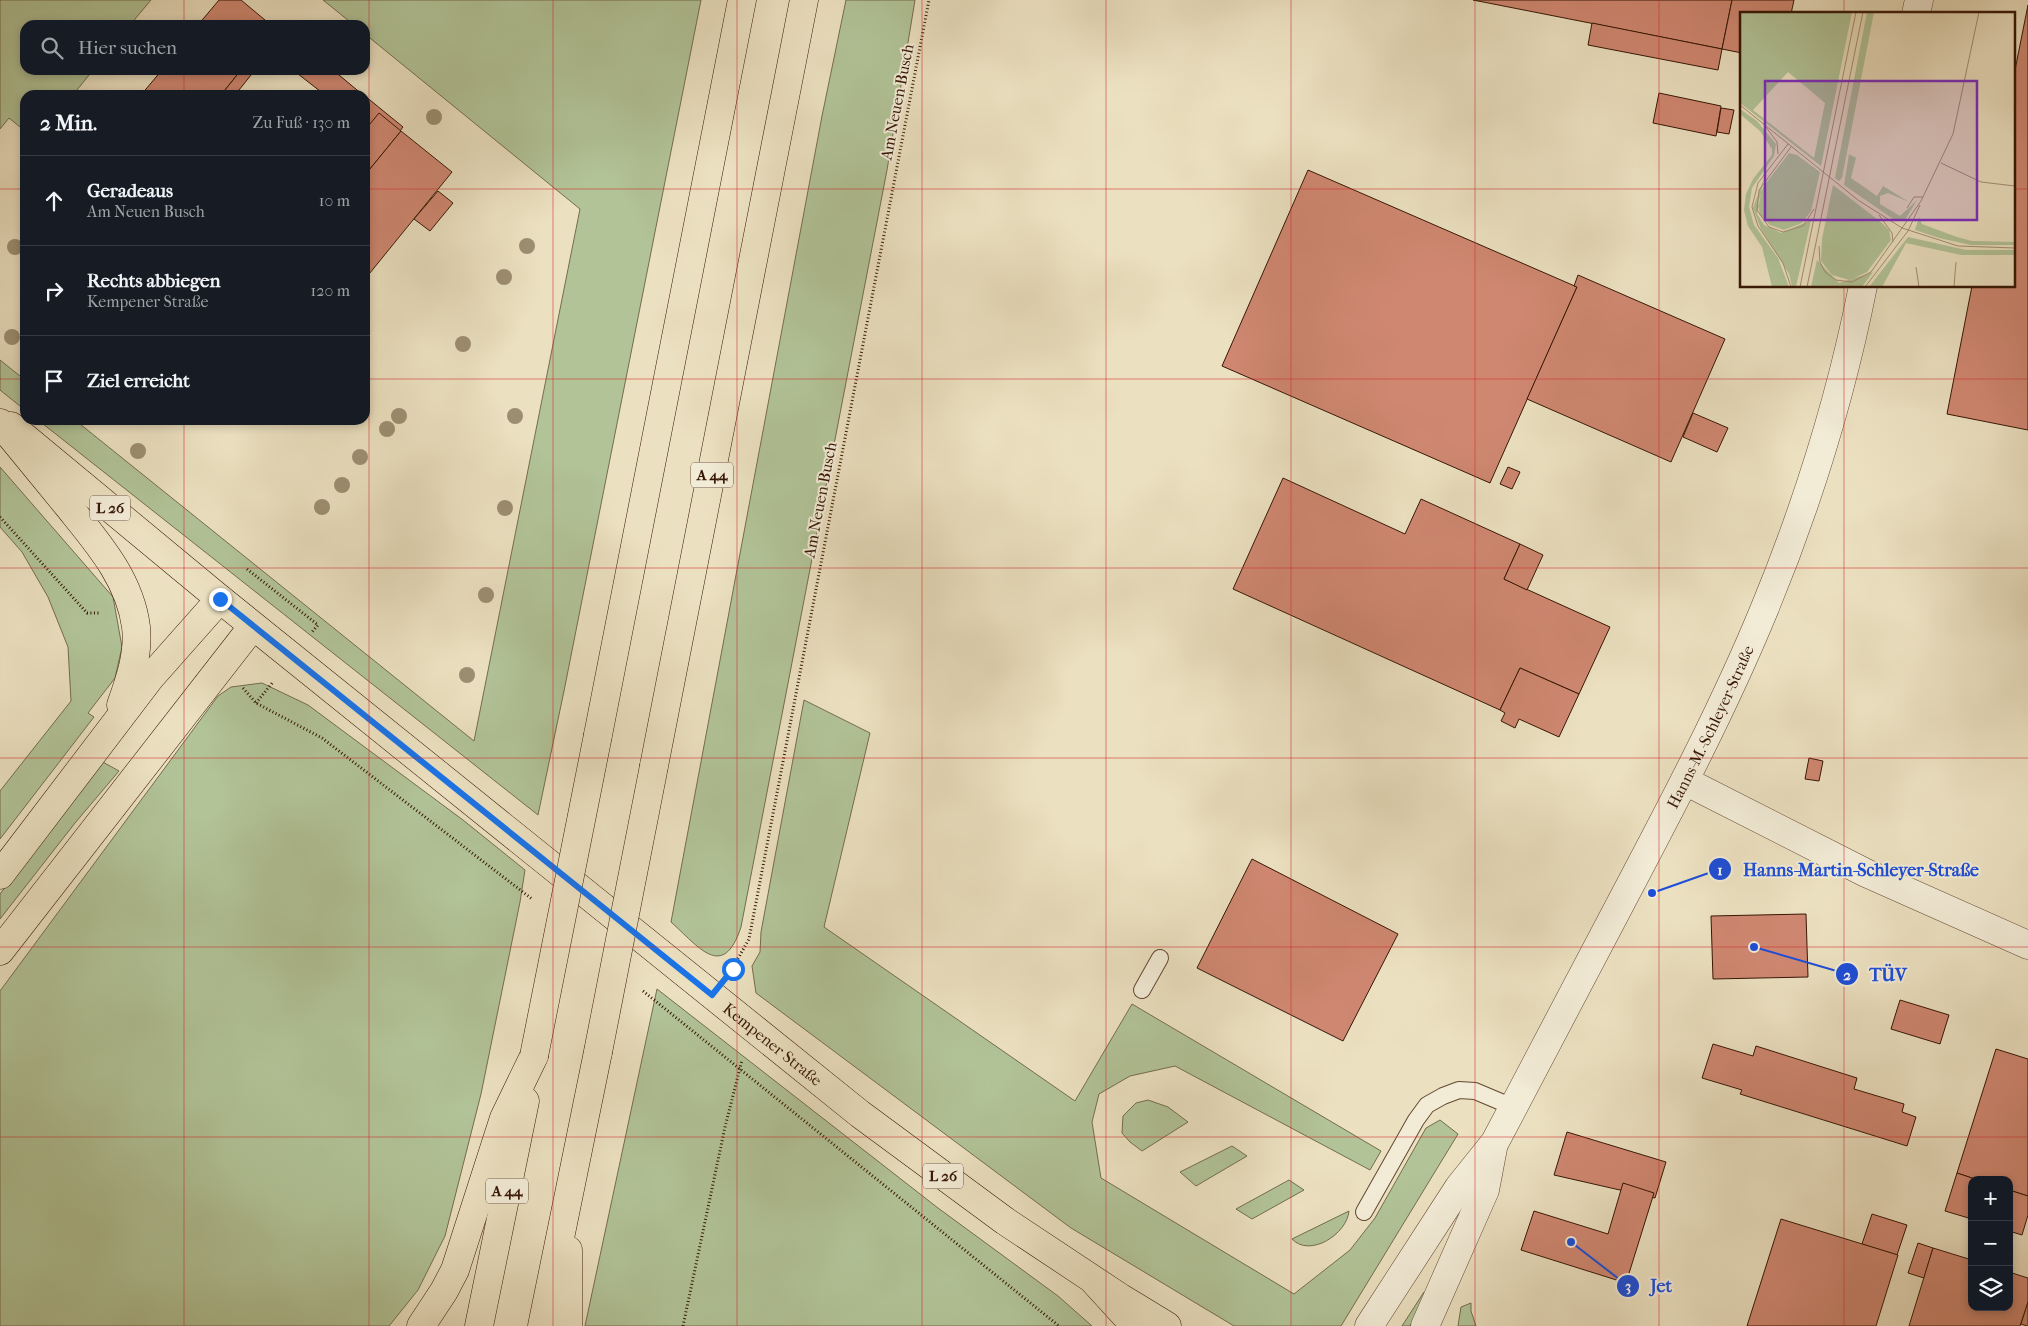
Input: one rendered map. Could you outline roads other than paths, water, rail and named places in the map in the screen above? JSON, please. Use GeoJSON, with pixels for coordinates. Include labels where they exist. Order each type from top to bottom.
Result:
{"type":"FeatureCollection","features":[{"type":"Feature","properties":{"kind":"main road","name":"A 44"},"geometry":{"type":"LineString","coordinates":[[479,1326],[598,735],[742,0]]}},
{"type":"Feature","properties":{"kind":"main road","name":"A 44"},"geometry":{"type":"LineString","coordinates":[[542,1326],[598,1052],[804,0]]}},
{"type":"Feature","properties":{"kind":"main road","name":"Kempener Straße"},"geometry":{"type":"LineString","coordinates":[[0,417],[253,626],[712,995],[922,1161],[1005,1221],[1093,1280],[1167,1326]]}},
{"type":"Feature","properties":{"kind":"main road"},"geometry":{"type":"LineString","coordinates":[[0,423],[105,554],[130,598],[136,636],[134,665],[113,726]]}},
{"type":"Feature","properties":{"kind":"main road"},"geometry":{"type":"LineString","coordinates":[[0,874],[170,654],[220,599]]}},
{"type":"Feature","properties":{"kind":"main road"},"geometry":{"type":"LineString","coordinates":[[0,951],[253,626]]}},
{"type":"Feature","properties":{"kind":"main road"},"geometry":{"type":"LineString","coordinates":[[421,1326],[455,1270],[504,1118],[534,1056]]}},
{"type":"Feature","properties":{"kind":"main road"},"geometry":{"type":"LineString","coordinates":[[566,1212],[570,1286],[568,1326]]}},
{"type":"Feature","properties":{"kind":"main road"},"geometry":{"type":"LineString","coordinates":[[1093,1280],[1135,1326]]}},
{"type":"Feature","properties":{"kind":"street","name":"Hanns-M.-Schleyer-Straße"},"geometry":{"type":"LineString","coordinates":[[1369,1326],[1459,1187],[1495,1142],[1685,781],[1747,649],[1792,536],[1833,409],[1863,288]]}},
{"type":"Feature","properties":{"kind":"street"},"geometry":{"type":"LineString","coordinates":[[1685,781],[1866,873],[2028,945]]}},
{"type":"Feature","properties":{"kind":"street","name":"Hanns-M.-Schleyer-Straße"},"geometry":{"type":"LineString","coordinates":[[1425,1326],[1484,1190],[1495,1142]]}},
{"type":"Feature","properties":{"kind":"lane"},"geometry":{"type":"LineString","coordinates":[[1142,990],[1160,958]]}},
{"type":"Feature","properties":{"kind":"lane"},"geometry":{"type":"LineString","coordinates":[[1364,1212],[1416,1120],[1427,1106],[1443,1096],[1459,1090],[1475,1092],[1514,1107]]}},
{"type":"Feature","properties":{"kind":"place","name":"Hanns-Martin-Schleyer-Straße"},"geometry":{"type":"Point","coordinates":[1652,893]}},
{"type":"Feature","properties":{"kind":"place","name":"TÜV"},"geometry":{"type":"Point","coordinates":[1754,947]}},
{"type":"Feature","properties":{"kind":"place","name":"Jet"},"geometry":{"type":"Point","coordinates":[1571,1242]}}]}
